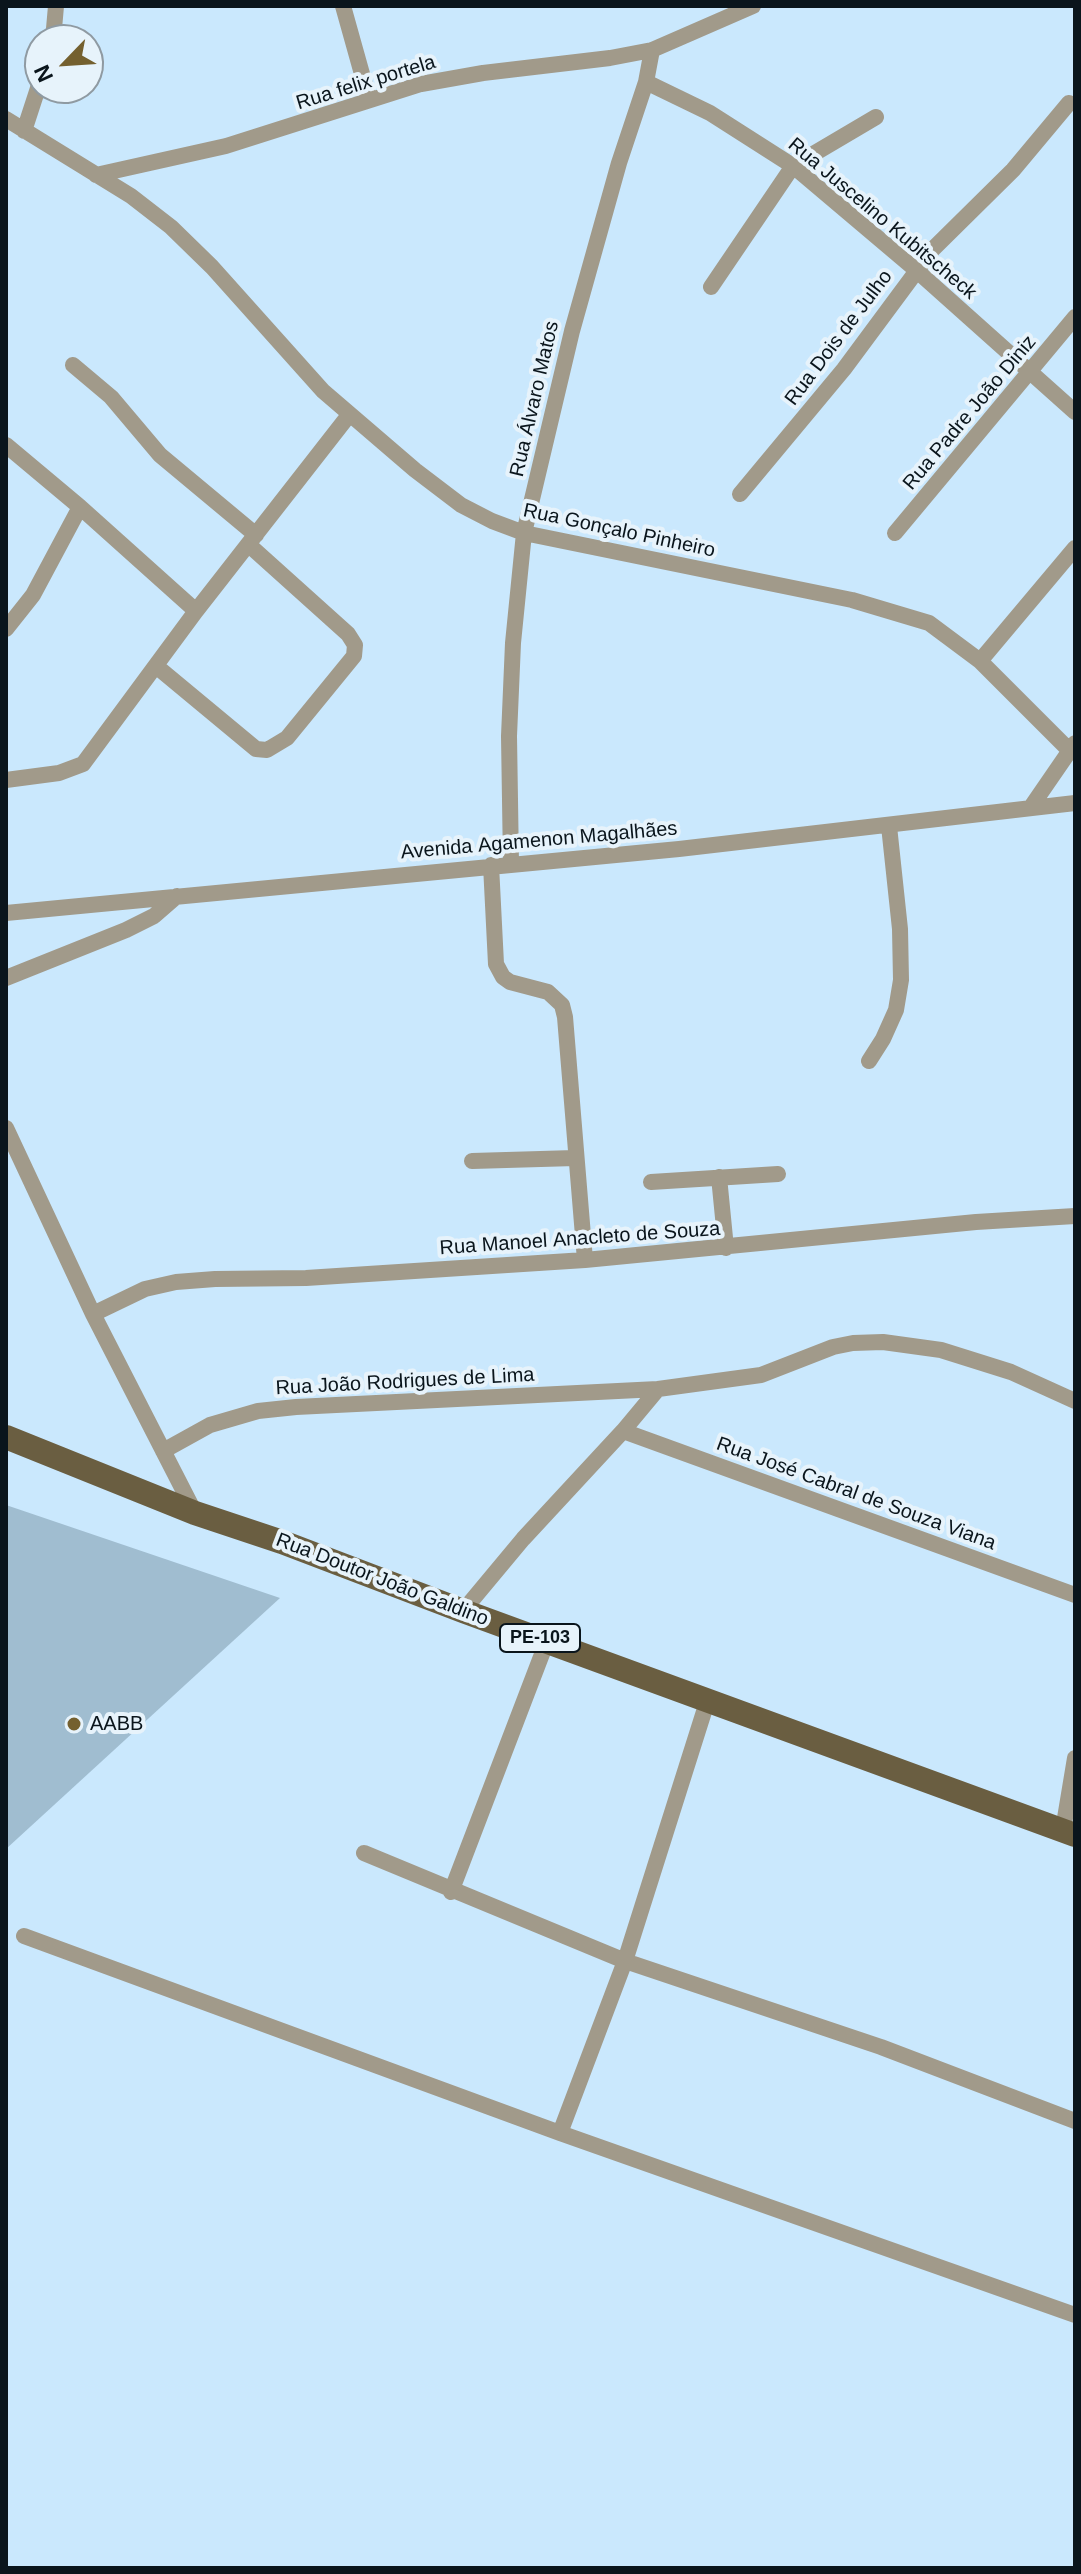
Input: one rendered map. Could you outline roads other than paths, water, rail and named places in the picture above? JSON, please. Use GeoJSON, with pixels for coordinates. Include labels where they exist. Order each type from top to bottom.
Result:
{"type":"FeatureCollection","features":[{"type":"Feature","properties":{"kind":"main road","name":"Rua Doutor João Galdino"},"geometry":{"type":"LineString","coordinates":[[6,1437],[195,1513],[282,1542],[1069,1832]]}},
{"type":"Feature","properties":{"kind":"street"},"geometry":{"type":"LineString","coordinates":[[343,6],[369,99]]}},
{"type":"Feature","properties":{"kind":"street"},"geometry":{"type":"LineString","coordinates":[[652,50],[753,6]]}},
{"type":"Feature","properties":{"kind":"street","name":"Rua felix portela"},"geometry":{"type":"LineString","coordinates":[[96,175],[226,146],[421,84],[652,50]]}},
{"type":"Feature","properties":{"kind":"street","name":"Rua Álvaro Matos"},"geometry":{"type":"LineString","coordinates":[[511,864],[511,690],[524,533],[572,331],[619,163],[646,82],[652,50]]}},
{"type":"Feature","properties":{"kind":"street","name":"Rua Juscelino Kubitscheck"},"geometry":{"type":"LineString","coordinates":[[646,82],[710,113],[793,166],[916,270],[1075,412]]}},
{"type":"Feature","properties":{"kind":"street","name":"Rua Dois de Julho"},"geometry":{"type":"LineString","coordinates":[[740,494],[844,369],[933,249],[1023,159],[1069,103]]}},
{"type":"Feature","properties":{"kind":"street"},"geometry":{"type":"LineString","coordinates":[[24,131],[33,104]]}},
{"type":"Feature","properties":{"kind":"street"},"geometry":{"type":"LineString","coordinates":[[711,287],[793,166],[876,117]]}},
{"type":"Feature","properties":{"kind":"street","name":"Rua Gonçalo Pinheiro"},"geometry":{"type":"LineString","coordinates":[[6,119],[131,196],[171,227],[212,267],[291,358],[349,415],[461,505],[524,533],[852,600],[929,623],[980,661],[1072,746]]}},
{"type":"Feature","properties":{"kind":"street","name":"Rua Padre João Diniz"},"geometry":{"type":"LineString","coordinates":[[895,533],[1075,317]]}},
{"type":"Feature","properties":{"kind":"street"},"geometry":{"type":"LineString","coordinates":[[73,365],[129,415],[160,455],[252,540],[348,634],[355,645],[354,656],[287,738],[267,750],[256,749],[156,666]]}},
{"type":"Feature","properties":{"kind":"street"},"geometry":{"type":"LineString","coordinates":[[6,780],[59,773],[83,764],[93,754],[196,611],[349,415]]}},
{"type":"Feature","properties":{"kind":"street"},"geometry":{"type":"LineString","coordinates":[[6,445],[196,611]]}},
{"type":"Feature","properties":{"kind":"street"},"geometry":{"type":"LineString","coordinates":[[6,629],[33,595],[80,507]]}},
{"type":"Feature","properties":{"kind":"street"},"geometry":{"type":"LineString","coordinates":[[980,661],[1075,548]]}},
{"type":"Feature","properties":{"kind":"street"},"geometry":{"type":"LineString","coordinates":[[1031,807],[1072,746]]}},
{"type":"Feature","properties":{"kind":"street","name":"Avenida Agamenon Magalhães"},"geometry":{"type":"LineString","coordinates":[[6,913],[889,826],[1075,803]]}},
{"type":"Feature","properties":{"kind":"street"},"geometry":{"type":"LineString","coordinates":[[869,1061],[896,1010],[901,980],[900,929],[889,826]]}},
{"type":"Feature","properties":{"kind":"street"},"geometry":{"type":"LineString","coordinates":[[491,865],[496,964],[503,977],[510,982],[548,992],[562,1005],[585,1260]]}},
{"type":"Feature","properties":{"kind":"street"},"geometry":{"type":"LineString","coordinates":[[6,972],[6,978],[126,930],[154,916],[177,896]]}},
{"type":"Feature","properties":{"kind":"street"},"geometry":{"type":"LineString","coordinates":[[6,1128],[93,1314],[195,1513]]}},
{"type":"Feature","properties":{"kind":"street"},"geometry":{"type":"LineString","coordinates":[[472,1161],[575,1158]]}},
{"type":"Feature","properties":{"kind":"street"},"geometry":{"type":"LineString","coordinates":[[651,1182],[778,1174]]}},
{"type":"Feature","properties":{"kind":"street"},"geometry":{"type":"LineString","coordinates":[[719,1177],[726,1248]]}},
{"type":"Feature","properties":{"kind":"street","name":"Rua Manoel Anacleto de Souza"},"geometry":{"type":"LineString","coordinates":[[93,1314],[145,1289],[176,1282],[306,1278],[585,1260],[976,1222],[1075,1216]]}},
{"type":"Feature","properties":{"kind":"street","name":"Rua João Rodrigues de Lima"},"geometry":{"type":"LineString","coordinates":[[163,1451],[210,1425],[258,1411],[658,1389],[761,1375],[833,1347],[853,1343],[883,1342],[941,1350],[1011,1372],[1075,1401]]}},
{"type":"Feature","properties":{"kind":"street"},"geometry":{"type":"LineString","coordinates":[[463,1611],[523,1539],[658,1389]]}},
{"type":"Feature","properties":{"kind":"street","name":"Rua José Cabral de Souza Viana"},"geometry":{"type":"LineString","coordinates":[[623,1431],[1075,1595]]}},
{"type":"Feature","properties":{"kind":"street"},"geometry":{"type":"LineString","coordinates":[[451,1892],[547,1641]]}},
{"type":"Feature","properties":{"kind":"street"},"geometry":{"type":"LineString","coordinates":[[560,2133],[625,1961],[708,1699]]}},
{"type":"Feature","properties":{"kind":"street"},"geometry":{"type":"LineString","coordinates":[[1069,1832],[1075,1758]]}},
{"type":"Feature","properties":{"kind":"street"},"geometry":{"type":"LineString","coordinates":[[364,1853],[451,1892],[625,1961],[881,2047],[1075,2121]]}},
{"type":"Feature","properties":{"kind":"street"},"geometry":{"type":"LineString","coordinates":[[24,1936],[560,2133],[1075,2315]]}},
{"type":"Feature","properties":{"kind":"place","name":"AABB"},"geometry":{"type":"Point","coordinates":[74,1724]}}]}
